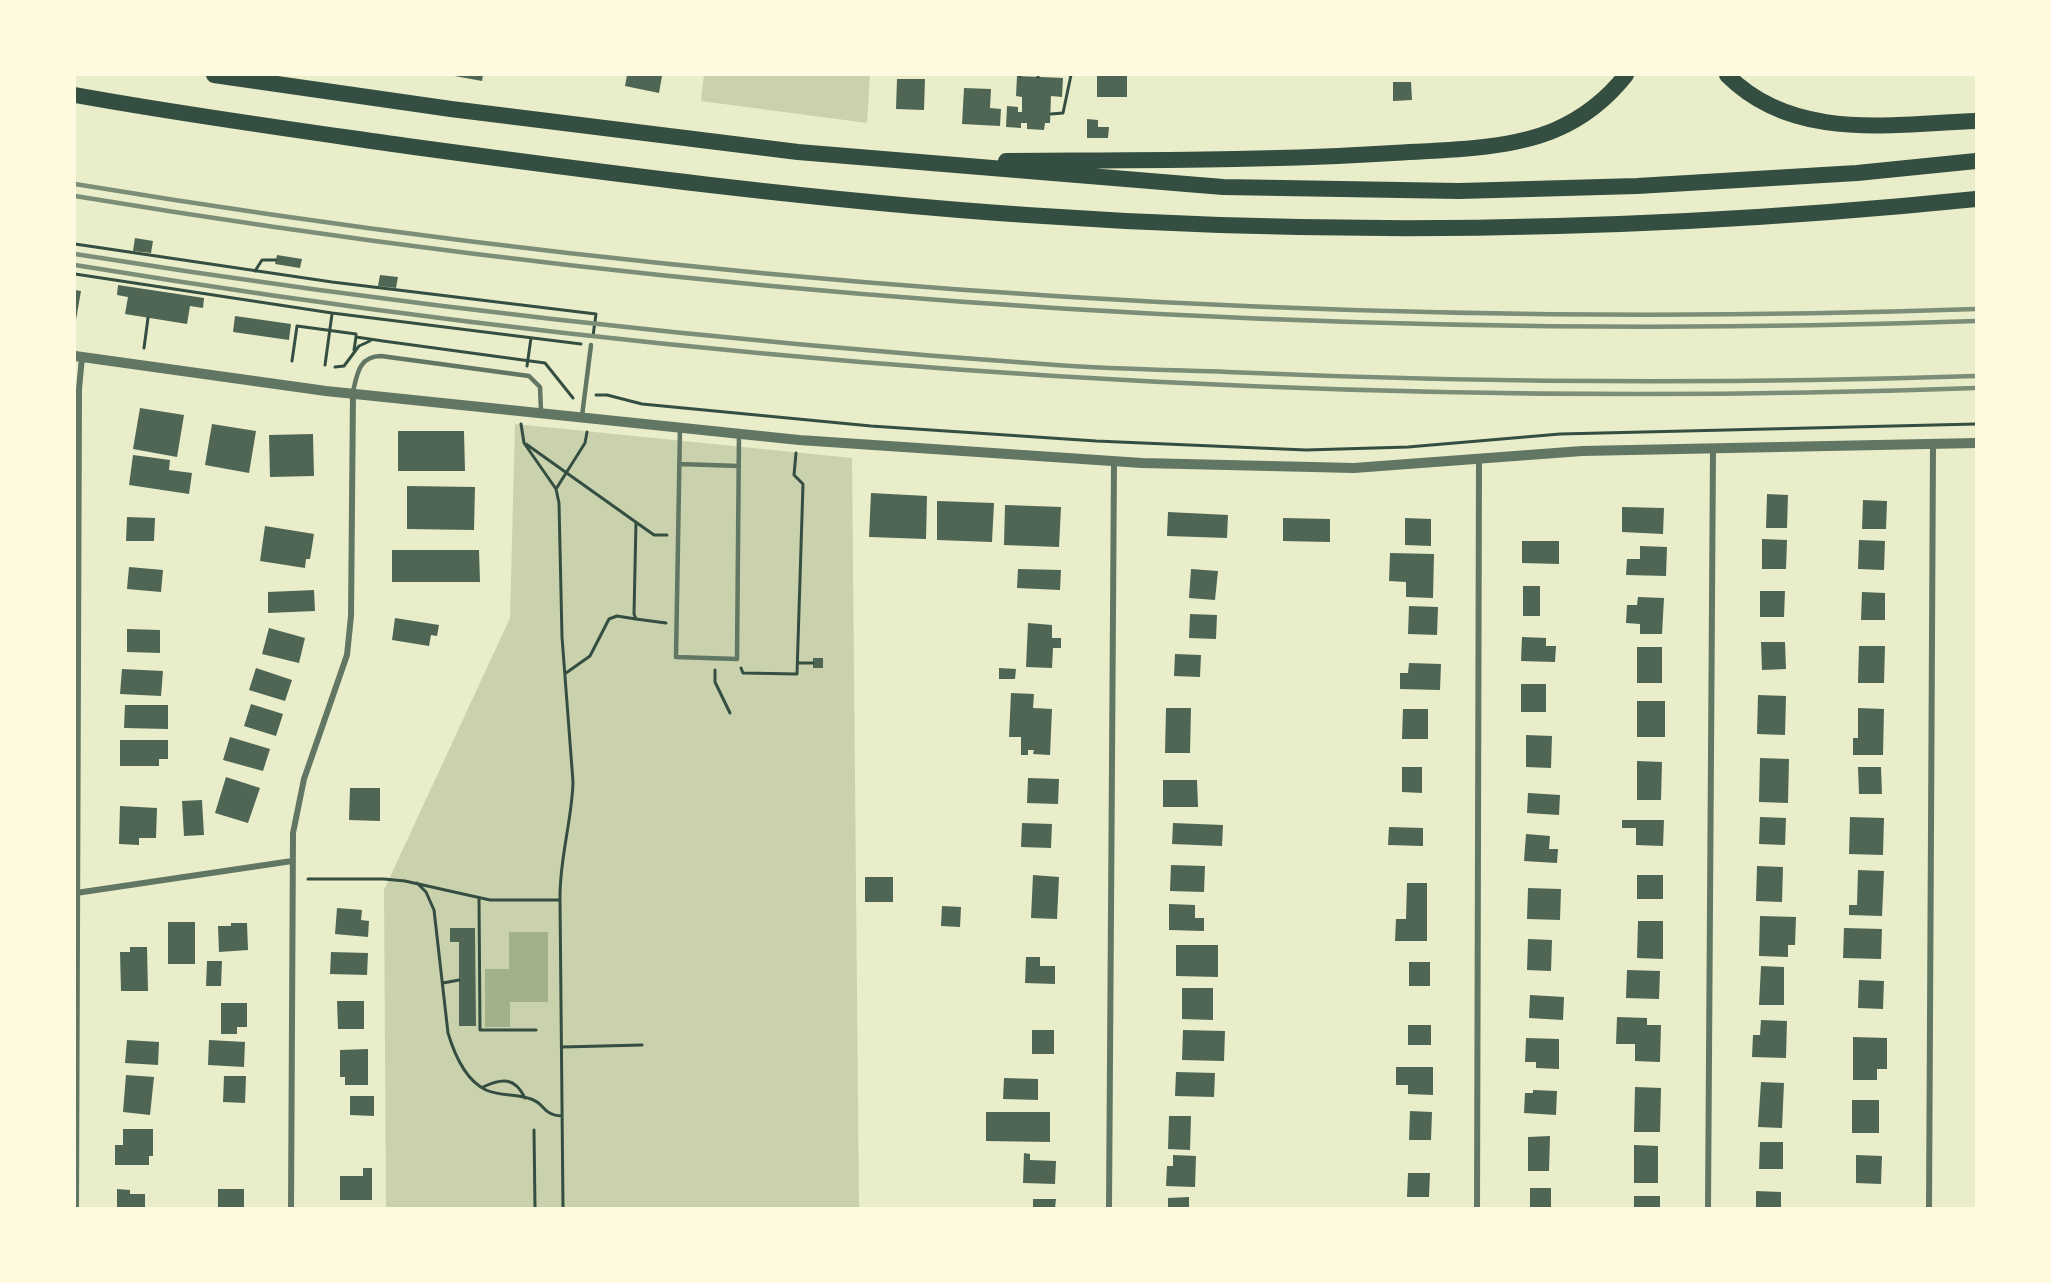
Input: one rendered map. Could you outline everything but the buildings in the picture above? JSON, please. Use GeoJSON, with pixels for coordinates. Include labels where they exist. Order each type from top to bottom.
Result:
{"type":"FeatureCollection","features":[{"type":"Feature","properties":{"kind":"highway"},"geometry":{"type":"LineString","coordinates":[[214,75],[627,132],[888,161],[1223,187],[1459,191],[1757,180],[1976,161]]}},
{"type":"Feature","properties":{"kind":"highway"},"geometry":{"type":"LineString","coordinates":[[888,161],[1278,159],[1478,146],[1538,136],[1572,122],[1602,101],[1626,75]]}},
{"type":"Feature","properties":{"kind":"highway"},"geometry":{"type":"LineString","coordinates":[[1727,75],[1767,106],[1823,123],[1861,125],[1976,121]]}},
{"type":"Feature","properties":{"kind":"highway"},"geometry":{"type":"LineString","coordinates":[[75,95],[350,138],[629,175],[869,202],[1109,220],[1314,227],[1589,226],[1838,212],[1976,199]]}},
{"type":"Feature","properties":{"kind":"street"},"geometry":{"type":"LineString","coordinates":[[76,1208],[78,357],[353,392],[824,442],[1114,462],[1329,468],[1422,465],[1592,451],[1976,443]]}},
{"type":"Feature","properties":{"kind":"street"},"geometry":{"type":"LineString","coordinates":[[291,1208],[293,833],[304,779],[347,655],[351,616],[353,392]]}},
{"type":"Feature","properties":{"kind":"street"},"geometry":{"type":"LineString","coordinates":[[1929,1208],[1933,445]]}},
{"type":"Feature","properties":{"kind":"street"},"geometry":{"type":"LineString","coordinates":[[1708,1208],[1713,449]]}},
{"type":"Feature","properties":{"kind":"street"},"geometry":{"type":"LineString","coordinates":[[1477,1208],[1479,459]]}},
{"type":"Feature","properties":{"kind":"street"},"geometry":{"type":"LineString","coordinates":[[1109,1208],[1114,462]]}},
{"type":"Feature","properties":{"kind":"street"},"geometry":{"type":"LineString","coordinates":[[76,893],[292,861]]}},
{"type":"Feature","properties":{"kind":"lane"},"geometry":{"type":"LineString","coordinates":[[582,416],[591,343]]}},
{"type":"Feature","properties":{"kind":"lane"},"geometry":{"type":"LineString","coordinates":[[353,392],[362,362],[372,356],[381,356],[529,376],[540,387],[541,412]]}},
{"type":"Feature","properties":{"kind":"lane"},"geometry":{"type":"LineString","coordinates":[[680,427],[676,657],[737,659],[739,433]]}},
{"type":"Feature","properties":{"kind":"lane"},"geometry":{"type":"LineString","coordinates":[[679,464],[739,466]]}},
{"type":"Feature","properties":{"kind":"path"},"geometry":{"type":"LineString","coordinates":[[1051,114],[1063,113],[1071,75]]}},
{"type":"Feature","properties":{"kind":"path"},"geometry":{"type":"LineString","coordinates":[[75,244],[596,314],[591,343]]}},
{"type":"Feature","properties":{"kind":"path"},"geometry":{"type":"LineString","coordinates":[[255,270],[262,260],[276,260]]}},
{"type":"Feature","properties":{"kind":"path"},"geometry":{"type":"LineString","coordinates":[[75,274],[161,290],[583,344]]}},
{"type":"Feature","properties":{"kind":"path"},"geometry":{"type":"LineString","coordinates":[[325,365],[332,313]]}},
{"type":"Feature","properties":{"kind":"path"},"geometry":{"type":"LineString","coordinates":[[144,348],[148,318]]}},
{"type":"Feature","properties":{"kind":"path"},"geometry":{"type":"LineString","coordinates":[[292,361],[297,326],[356,334],[356,337],[383,341]]}},
{"type":"Feature","properties":{"kind":"path"},"geometry":{"type":"LineString","coordinates":[[290,332],[296,333]]}},
{"type":"Feature","properties":{"kind":"path"},"geometry":{"type":"LineString","coordinates":[[354,352],[356,337]]}},
{"type":"Feature","properties":{"kind":"path"},"geometry":{"type":"LineString","coordinates":[[528,359],[531,338]]}},
{"type":"Feature","properties":{"kind":"path"},"geometry":{"type":"LineString","coordinates":[[335,366],[344,366],[359,346],[372,340]]}},
{"type":"Feature","properties":{"kind":"path"},"geometry":{"type":"LineString","coordinates":[[591,400],[594,396],[607,395],[642,404],[871,426],[1096,441],[1296,450],[1408,447],[1581,433],[1976,424]]}},
{"type":"Feature","properties":{"kind":"path"},"geometry":{"type":"LineString","coordinates":[[521,422],[524,443],[556,489],[561,516],[562,637],[573,782],[573,803],[561,869],[560,900],[563,1208]]}},
{"type":"Feature","properties":{"kind":"path"},"geometry":{"type":"LineString","coordinates":[[556,489],[585,444],[587,430]]}},
{"type":"Feature","properties":{"kind":"path"},"geometry":{"type":"LineString","coordinates":[[524,443],[654,535]]}},
{"type":"Feature","properties":{"kind":"path"},"geometry":{"type":"LineString","coordinates":[[743,673],[797,674],[803,484],[794,475],[796,452]]}},
{"type":"Feature","properties":{"kind":"path"},"geometry":{"type":"LineString","coordinates":[[636,522],[636,619]]}},
{"type":"Feature","properties":{"kind":"path"},"geometry":{"type":"LineString","coordinates":[[566,673],[590,656],[609,620],[617,616],[652,622]]}},
{"type":"Feature","properties":{"kind":"path"},"geometry":{"type":"LineString","coordinates":[[798,663],[813,663]]}},
{"type":"Feature","properties":{"kind":"path"},"geometry":{"type":"LineString","coordinates":[[715,682],[730,713]]}},
{"type":"Feature","properties":{"kind":"path"},"geometry":{"type":"LineString","coordinates":[[308,879],[384,879],[417,883],[490,900],[560,900]]}},
{"type":"Feature","properties":{"kind":"path"},"geometry":{"type":"LineString","coordinates":[[417,883],[426,892],[434,910],[452,1047],[468,1075],[483,1088],[537,1102],[549,1114],[562,1116]]}},
{"type":"Feature","properties":{"kind":"path"},"geometry":{"type":"LineString","coordinates":[[478,898],[480,1030],[536,1030]]}},
{"type":"Feature","properties":{"kind":"path"},"geometry":{"type":"LineString","coordinates":[[442,983],[459,980]]}},
{"type":"Feature","properties":{"kind":"path"},"geometry":{"type":"LineString","coordinates":[[479,997],[485,997]]}},
{"type":"Feature","properties":{"kind":"path"},"geometry":{"type":"LineString","coordinates":[[562,1047],[642,1045]]}},
{"type":"Feature","properties":{"kind":"path"},"geometry":{"type":"LineString","coordinates":[[483,1088],[493,1082],[509,1080],[516,1083],[525,1098]]}},
{"type":"Feature","properties":{"kind":"path"},"geometry":{"type":"LineString","coordinates":[[534,1130],[535,1208]]}},
{"type":"Feature","properties":{"kind":"shaded area"},"geometry":{"type":"Polygon","coordinates":[[[704,75],[870,75],[867,123],[701,101],[704,75]]]}},
{"type":"Feature","properties":{"kind":"shaded area"},"geometry":{"type":"Polygon","coordinates":[[[515,424],[852,458],[859,1208],[386,1208],[384,890],[510,618],[515,424]]]}},
{"type":"Feature","properties":{"kind":"shaded area"},"geometry":{"type":"Polygon","coordinates":[[[509,932],[548,932],[548,1002],[510,1002],[510,1027],[485,1027],[485,969],[509,969],[509,932]]]}},
{"type":"Feature","properties":{"kind":"railway"},"geometry":{"type":"LineString","coordinates":[[75,184],[311,220],[547,250],[785,275],[1022,294],[1261,307],[1499,313],[1738,314],[1976,309]]}},
{"type":"Feature","properties":{"kind":"railway"},"geometry":{"type":"LineString","coordinates":[[75,196],[311,232],[547,262],[785,287],[1022,306],[1261,319],[1499,325],[1738,326],[1976,321]]}},
{"type":"Feature","properties":{"kind":"railway"},"geometry":{"type":"LineString","coordinates":[[75,254],[319,290],[564,320],[810,345],[1056,365],[1321,376],[1508,380],[1696,381],[1976,376]]}},
{"type":"Feature","properties":{"kind":"railway"},"geometry":{"type":"LineString","coordinates":[[75,265],[311,301],[547,331],[785,355],[1022,374],[1261,386],[1499,393],[1738,394],[1976,388]]}}]}
